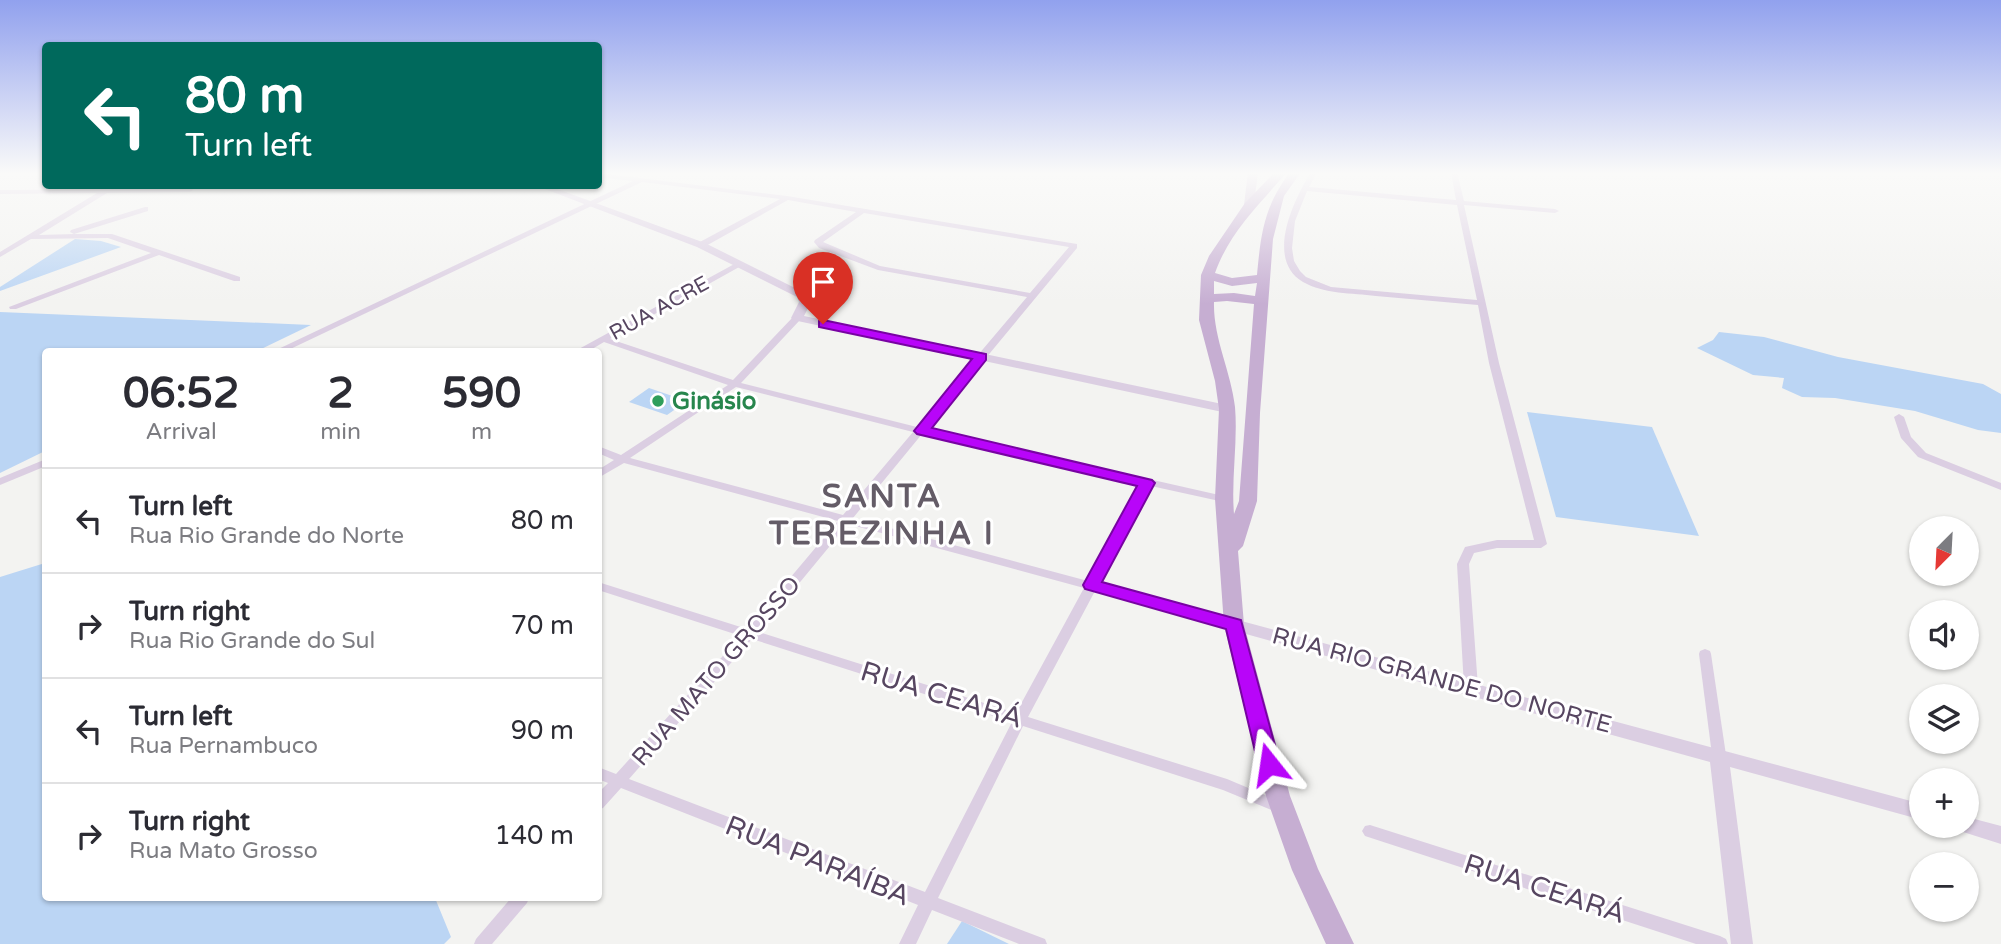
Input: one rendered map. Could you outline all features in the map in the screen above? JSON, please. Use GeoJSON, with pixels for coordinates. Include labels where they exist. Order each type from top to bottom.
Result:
{"type":"FeatureCollection","features":[{"type":"Feature","properties":{"kind":"main road"},"geometry":{"type":"LineString","coordinates":[[1241,216],[1214,256],[1208,275],[1206,299],[1206,320],[1223,381],[1227,410],[1224,499],[1234,625],[1282,808],[1305,870],[1340,944]]}},
{"type":"Feature","properties":{"kind":"main road"},"geometry":{"type":"LineString","coordinates":[[1230,553],[1248,501],[1263,278],[1267,239],[1273,216]]}},
{"type":"Feature","properties":{"kind":"main road"},"geometry":{"type":"LineString","coordinates":[[1208,275],[1232,282],[1263,278]]}},
{"type":"Feature","properties":{"kind":"main road"},"geometry":{"type":"LineString","coordinates":[[1206,299],[1223,295],[1261,302]]}},
{"type":"Feature","properties":{"kind":"street"},"geometry":{"type":"LineString","coordinates":[[0,255],[64,216]]}},
{"type":"Feature","properties":{"kind":"street"},"geometry":{"type":"LineString","coordinates":[[65,235],[123,216]]}},
{"type":"Feature","properties":{"kind":"street"},"geometry":{"type":"LineString","coordinates":[[284,348],[561,216]]}},
{"type":"Feature","properties":{"kind":"street"},"geometry":{"type":"LineString","coordinates":[[602,472],[735,384],[797,318],[805,302],[801,295],[701,245],[627,216]]}},
{"type":"Feature","properties":{"kind":"street"},"geometry":{"type":"LineString","coordinates":[[701,245],[754,216]]}},
{"type":"Feature","properties":{"kind":"street"},"geometry":{"type":"LineString","coordinates":[[854,216],[818,242],[878,268],[1032,296]]}},
{"type":"Feature","properties":{"kind":"street","name":"RUA MATO GROSSO"},"geometry":{"type":"LineString","coordinates":[[602,799],[750,634],[1074,246],[898,216]]}},
{"type":"Feature","properties":{"kind":"street"},"geometry":{"type":"LineString","coordinates":[[1295,216],[1288,241],[1289,256],[1296,272],[1307,282],[1330,289],[1482,303]]}},
{"type":"Feature","properties":{"kind":"street"},"geometry":{"type":"LineString","coordinates":[[1465,216],[1494,363],[1541,544],[1497,544],[1469,550],[1463,564],[1471,687]]}},
{"type":"Feature","properties":{"kind":"street"},"geometry":{"type":"LineString","coordinates":[[30,237],[108,236],[237,279]]}},
{"type":"Feature","properties":{"kind":"street"},"geometry":{"type":"LineString","coordinates":[[13,307],[158,253]]}},
{"type":"Feature","properties":{"kind":"street","name":"RUA ACRE"},"geometry":{"type":"LineString","coordinates":[[587,348],[738,264]]}},
{"type":"Feature","properties":{"kind":"street"},"geometry":{"type":"LineString","coordinates":[[797,318],[1227,410]]}},
{"type":"Feature","properties":{"kind":"street"},"geometry":{"type":"LineString","coordinates":[[603,339],[735,384],[922,431],[1224,499]]}},
{"type":"Feature","properties":{"kind":"street"},"geometry":{"type":"LineString","coordinates":[[1899,417],[1906,438],[1922,456],[2001,487]]}},
{"type":"Feature","properties":{"kind":"street","name":"RUA RIO GRANDE DO NORTE"},"geometry":{"type":"LineString","coordinates":[[602,450],[846,520],[1471,687],[1909,808]]}},
{"type":"Feature","properties":{"kind":"street"},"geometry":{"type":"LineString","coordinates":[[0,482],[42,465]]}},
{"type":"Feature","properties":{"kind":"street"},"geometry":{"type":"LineString","coordinates":[[907,944],[1020,719],[1147,483]]}},
{"type":"Feature","properties":{"kind":"street","name":"RUA CEARÁ"},"geometry":{"type":"LineString","coordinates":[[602,587],[1227,785],[1282,808]]}},
{"type":"Feature","properties":{"kind":"street"},"geometry":{"type":"LineString","coordinates":[[1705,654],[1742,944]]}},
{"type":"Feature","properties":{"kind":"street","name":"RUA PARAÍBA"},"geometry":{"type":"LineString","coordinates":[[602,775],[1039,944]]}},
{"type":"Feature","properties":{"kind":"street"},"geometry":{"type":"LineString","coordinates":[[1979,829],[2001,835]]}},
{"type":"Feature","properties":{"kind":"street","name":"RUA CEARÁ"},"geometry":{"type":"LineString","coordinates":[[1370,831],[1720,944]]}},
{"type":"Feature","properties":{"kind":"street"},"geometry":{"type":"LineString","coordinates":[[482,944],[518,901]]}},
{"type":"Feature","properties":{"kind":"shaded area"},"geometry":{"type":"Polygon","coordinates":[[[75,239],[101,241],[121,247],[0,291],[0,287],[75,239]]]}},
{"type":"Feature","properties":{"kind":"shaded area"},"geometry":{"type":"Polygon","coordinates":[[[0,312],[311,325],[263,348],[42,348],[42,452],[0,473],[0,312]]]}},
{"type":"Feature","properties":{"kind":"shaded area"},"geometry":{"type":"Polygon","coordinates":[[[1719,332],[1764,337],[1838,357],[1983,384],[2001,394],[2001,433],[1978,430],[1915,411],[1835,398],[1802,397],[1782,388],[1784,378],[1753,375],[1697,348],[1713,340],[1719,332]]]}},
{"type":"Feature","properties":{"kind":"shaded area","name":"Ginásio"},"geometry":{"type":"Polygon","coordinates":[[[649,388],[687,401],[667,415],[629,402],[649,388]]]}},
{"type":"Feature","properties":{"kind":"shaded area"},"geometry":{"type":"Polygon","coordinates":[[[1527,412],[1652,427],[1699,536],[1556,517],[1527,412]]]}},
{"type":"Feature","properties":{"kind":"shaded area"},"geometry":{"type":"Polygon","coordinates":[[[42,564],[42,901],[436,901],[451,937],[444,944],[0,944],[0,577],[42,564]]]}},
{"type":"Feature","properties":{"kind":"shaded area"},"geometry":{"type":"Polygon","coordinates":[[[962,921],[1009,944],[947,944],[962,921]]]}},
{"type":"Feature","properties":{"kind":"place","name":"Ginásio"},"geometry":{"type":"Point","coordinates":[658,401]}},
{"type":"Feature","properties":{"kind":"district","name":"SANTA TEREZINHA I"},"geometry":{"type":"Point","coordinates":[882,514]}},
{"type":"Feature","properties":{"kind":"route"},"geometry":{"type":"LineString","coordinates":[[823,324],[981,357],[922,431],[1147,483],[1092,585],[1234,625],[1269,764]]}}]}
